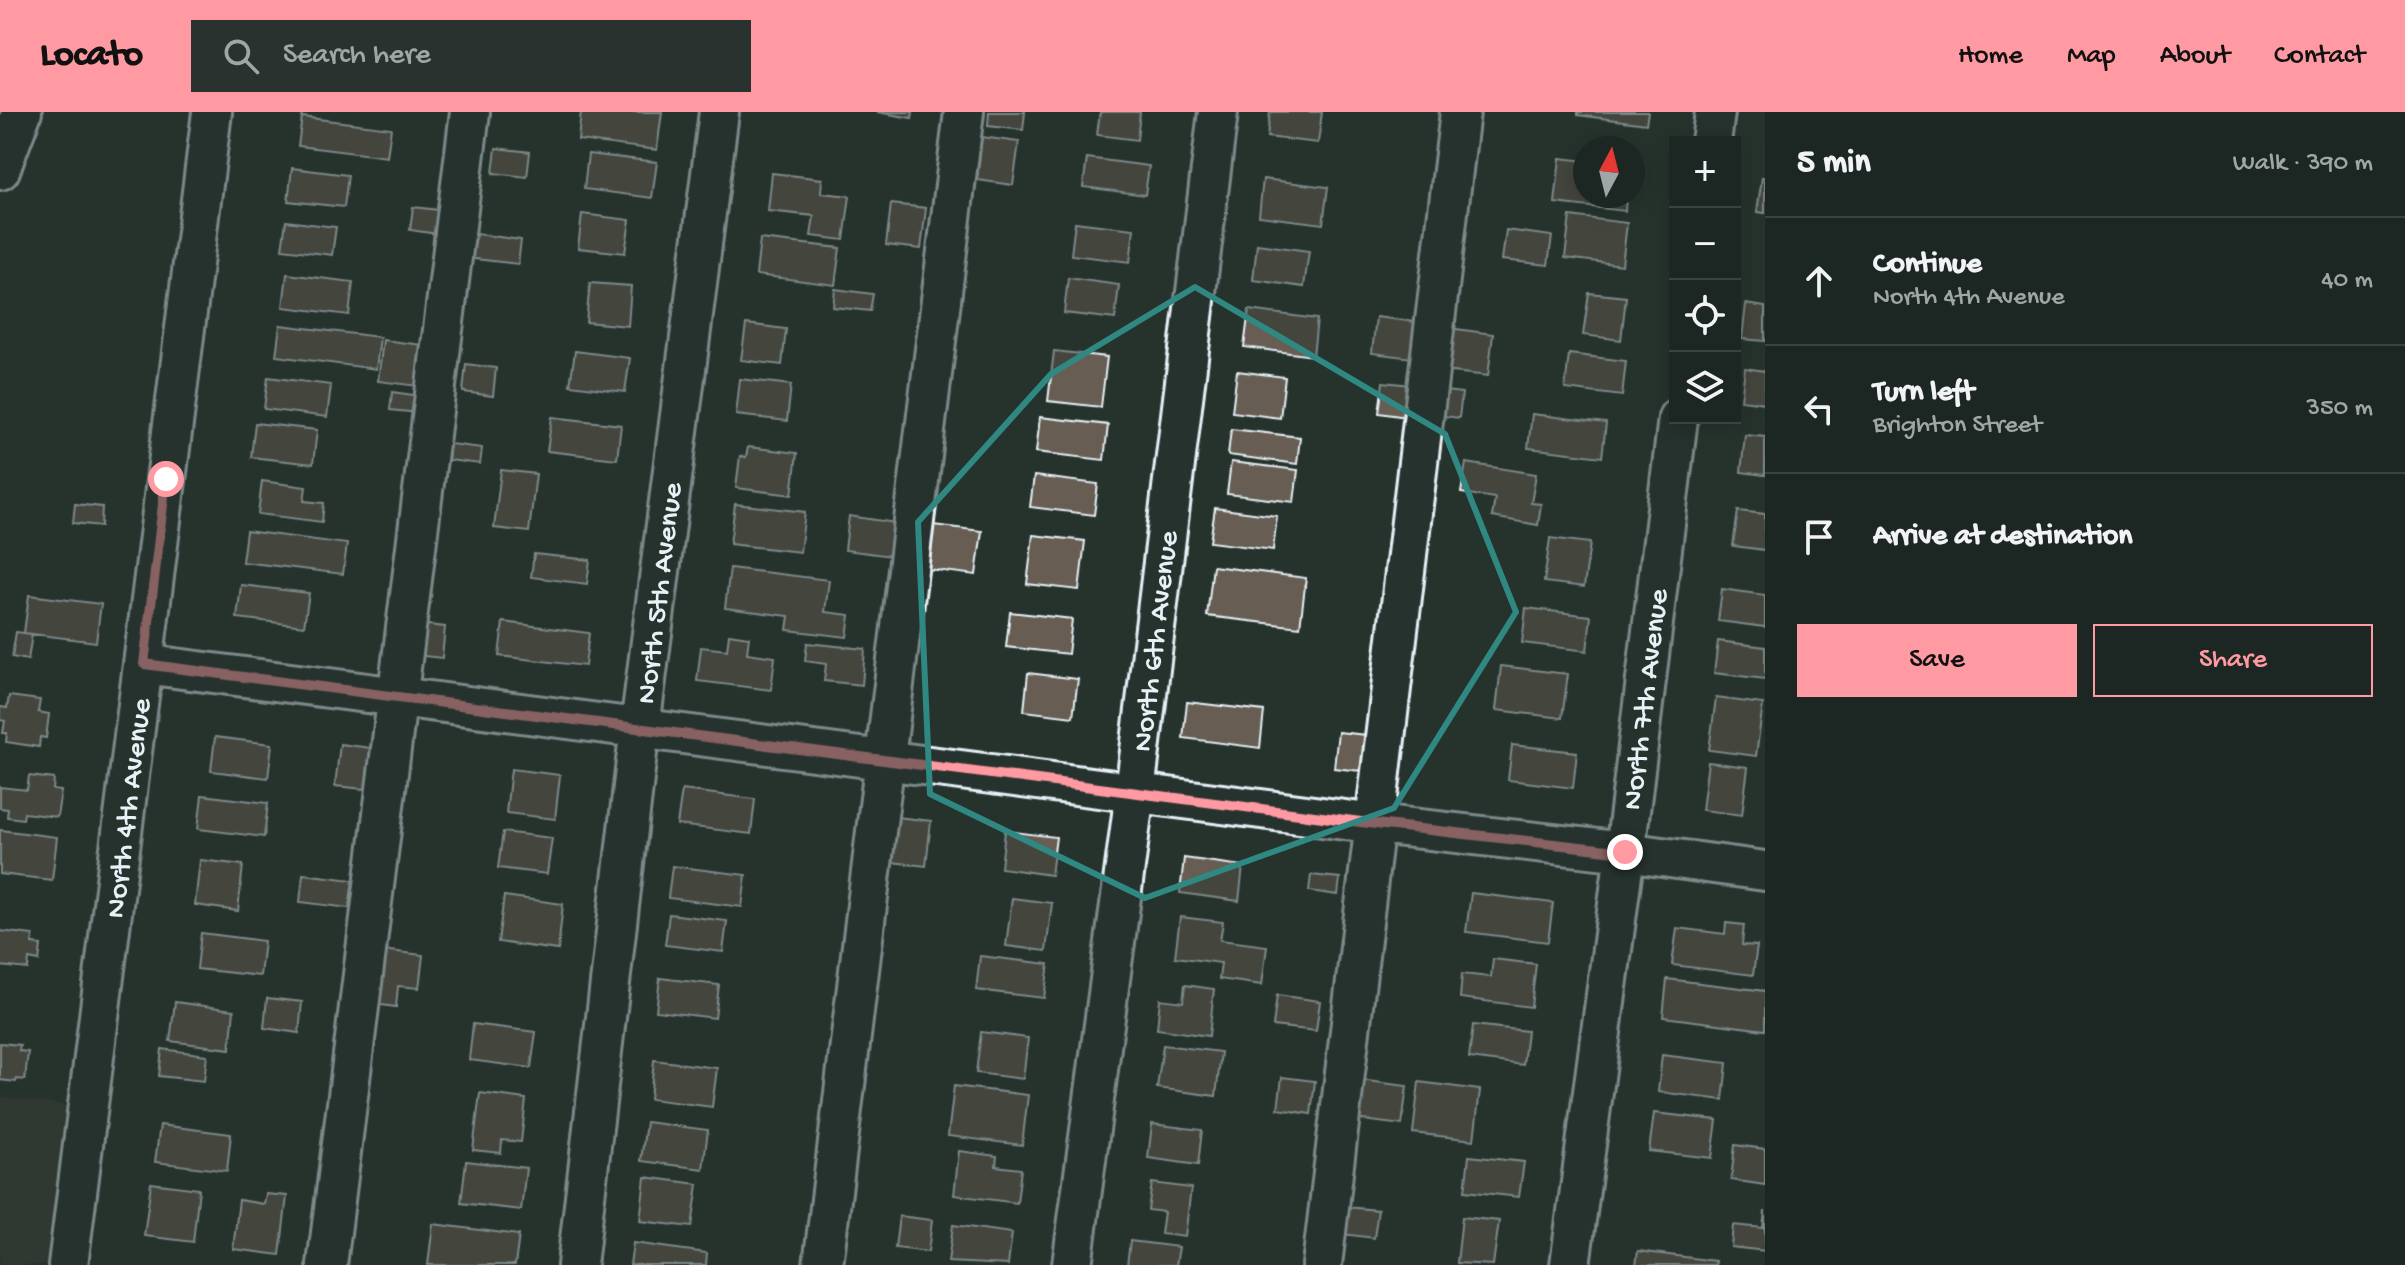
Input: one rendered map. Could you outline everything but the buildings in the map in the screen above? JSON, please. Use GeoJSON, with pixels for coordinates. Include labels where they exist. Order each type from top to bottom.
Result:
{"type":"FeatureCollection","features":[{"type":"Feature","properties":{"kind":"street"},"geometry":{"type":"LineString","coordinates":[[0,170],[22,112]]}},
{"type":"Feature","properties":{"kind":"street","name":"North 4th Avenue"},"geometry":{"type":"LineString","coordinates":[[68,1265],[212,112]]}},
{"type":"Feature","properties":{"kind":"street"},"geometry":{"type":"LineString","coordinates":[[327,1265],[470,112]]}},
{"type":"Feature","properties":{"kind":"street","name":"North 5th Avenue"},"geometry":{"type":"LineString","coordinates":[[577,1265],[640,727],[719,112]]}},
{"type":"Feature","properties":{"kind":"street"},"geometry":{"type":"LineString","coordinates":[[823,1265],[964,112]]}},
{"type":"Feature","properties":{"kind":"street","name":"North 6th Avenue"},"geometry":{"type":"LineString","coordinates":[[1072,1265],[1135,792],[1218,112]]}},
{"type":"Feature","properties":{"kind":"street"},"geometry":{"type":"LineString","coordinates":[[1322,1265],[1460,112]]}},
{"type":"Feature","properties":{"kind":"street"},"geometry":{"type":"LineString","coordinates":[[1712,136],[1715,112]]}},
{"type":"Feature","properties":{"kind":"street","name":"North 7th Avenue"},"geometry":{"type":"LineString","coordinates":[[1570,1265],[1677,424]]}},
{"type":"Feature","properties":{"kind":"street"},"geometry":{"type":"LineString","coordinates":[[144,664],[1376,824],[1765,871]]}},
{"type":"Feature","properties":{"kind":"highlighted area"},"geometry":{"type":"Polygon","coordinates":[[[1195,287],[1445,434],[1516,612],[1394,808],[1145,898],[930,794],[918,522],[1051,374],[1195,287]]]}},
{"type":"Feature","properties":{"kind":"shaded area"},"geometry":{"type":"Polygon","coordinates":[[[0,1097],[88,1108],[68,1265],[0,1265],[0,1097]]]}},
{"type":"Feature","properties":{"kind":"route"},"geometry":{"type":"LineString","coordinates":[[166,479],[144,664],[1376,824],[1625,852]]}}]}
